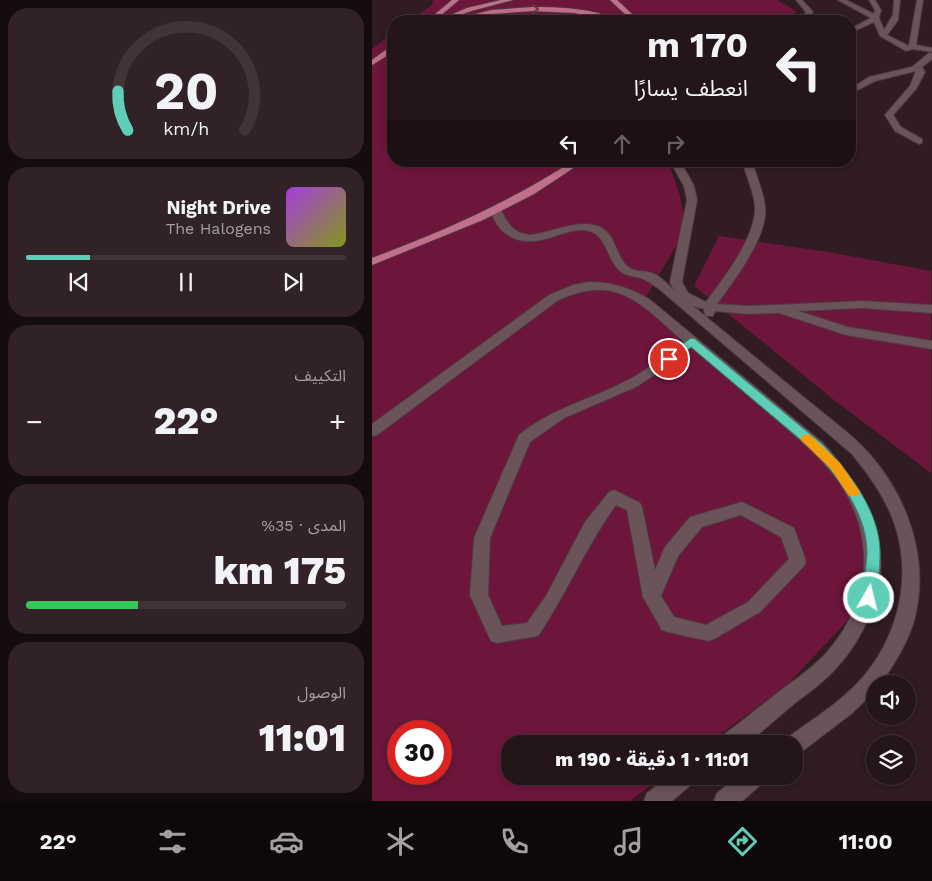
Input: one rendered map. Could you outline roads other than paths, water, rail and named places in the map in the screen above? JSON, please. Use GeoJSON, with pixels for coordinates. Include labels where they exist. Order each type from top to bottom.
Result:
{"type":"FeatureCollection","features":[{"type":"Feature","properties":{"kind":"main road"},"geometry":{"type":"LineString","coordinates":[[443,11],[442,7],[449,0]]}},
{"type":"Feature","properties":{"kind":"main road"},"geometry":{"type":"LineString","coordinates":[[438,15],[456,0]]}},
{"type":"Feature","properties":{"kind":"main road"},"geometry":{"type":"LineString","coordinates":[[443,15],[462,0]]}},
{"type":"Feature","properties":{"kind":"main road"},"geometry":{"type":"LineString","coordinates":[[454,15],[469,9],[510,0]]}},
{"type":"Feature","properties":{"kind":"main road"},"geometry":{"type":"LineString","coordinates":[[615,1],[630,15]]}},
{"type":"Feature","properties":{"kind":"main road"},"geometry":{"type":"LineString","coordinates":[[615,1],[631,6],[637,15]]}},
{"type":"Feature","properties":{"kind":"main road"},"geometry":{"type":"LineString","coordinates":[[479,15],[537,9],[588,15]]}},
{"type":"Feature","properties":{"kind":"main road"},"geometry":{"type":"LineString","coordinates":[[372,63],[387,53]]}},
{"type":"Feature","properties":{"kind":"main road"},"geometry":{"type":"LineString","coordinates":[[372,69],[387,59]]}},
{"type":"Feature","properties":{"kind":"main road"},"geometry":{"type":"LineString","coordinates":[[372,254],[477,211],[510,195],[554,167]]}},
{"type":"Feature","properties":{"kind":"main road"},"geometry":{"type":"LineString","coordinates":[[372,262],[425,242],[496,210],[546,183],[571,167]]}},
{"type":"Feature","properties":{"kind":"street"},"geometry":{"type":"LineString","coordinates":[[799,0],[810,12],[807,15]]}},
{"type":"Feature","properties":{"kind":"street"},"geometry":{"type":"LineString","coordinates":[[841,0],[876,18]]}},
{"type":"Feature","properties":{"kind":"street"},"geometry":{"type":"LineString","coordinates":[[872,0],[878,10],[876,18],[882,35],[911,48],[931,54]]}},
{"type":"Feature","properties":{"kind":"street"},"geometry":{"type":"LineString","coordinates":[[882,35],[890,30],[899,9],[897,0]]}},
{"type":"Feature","properties":{"kind":"street"},"geometry":{"type":"LineString","coordinates":[[911,48],[920,0]]}},
{"type":"Feature","properties":{"kind":"street"},"geometry":{"type":"LineString","coordinates":[[856,28],[876,18]]}},
{"type":"Feature","properties":{"kind":"street"},"geometry":{"type":"LineString","coordinates":[[856,88],[872,79],[915,69],[931,54]]}},
{"type":"Feature","properties":{"kind":"street"},"geometry":{"type":"LineString","coordinates":[[917,66],[921,72],[913,87],[889,115],[898,129],[919,141]]}},
{"type":"Feature","properties":{"kind":"street"},"geometry":{"type":"LineString","coordinates":[[678,167],[689,186],[692,200],[676,282],[678,292],[690,302],[761,311],[778,310],[794,306],[840,304],[932,309]]}},
{"type":"Feature","properties":{"kind":"street"},"geometry":{"type":"LineString","coordinates":[[717,323],[711,318],[710,305],[737,269],[759,223],[760,206],[749,167]]}},
{"type":"Feature","properties":{"kind":"street"},"geometry":{"type":"LineString","coordinates":[[496,210],[499,221],[503,226],[515,235],[524,238],[541,238],[581,228],[595,229],[608,239],[615,258],[631,274],[645,274],[664,281],[676,282]]}},
{"type":"Feature","properties":{"kind":"street"},"geometry":{"type":"LineString","coordinates":[[645,274],[662,286],[857,450],[882,478],[907,533],[914,563],[912,598],[906,627],[886,663],[870,684],[803,738]]}},
{"type":"Feature","properties":{"kind":"street"},"geometry":{"type":"LineString","coordinates":[[372,431],[553,298],[577,287],[598,285],[625,290],[644,302],[818,447],[836,466],[861,506],[871,532],[874,554],[869,598],[862,618],[836,655],[821,670],[739,735]]}},
{"type":"Feature","properties":{"kind":"street"},"geometry":{"type":"LineString","coordinates":[[778,310],[846,331],[932,345]]}},
{"type":"Feature","properties":{"kind":"street"},"geometry":{"type":"LineString","coordinates":[[652,597],[671,552],[696,522],[742,508],[788,533],[798,560],[754,607],[708,633],[668,624],[652,597],[634,507],[614,496],[591,527],[552,601],[532,630],[497,635],[479,595],[482,538],[524,439],[536,428],[563,412],[604,397],[638,381],[691,341]]}},
{"type":"Feature","properties":{"kind":"street"},"geometry":{"type":"LineString","coordinates":[[655,801],[675,785]]}},
{"type":"Feature","properties":{"kind":"street"},"geometry":{"type":"LineString","coordinates":[[725,801],[745,785]]}}]}
